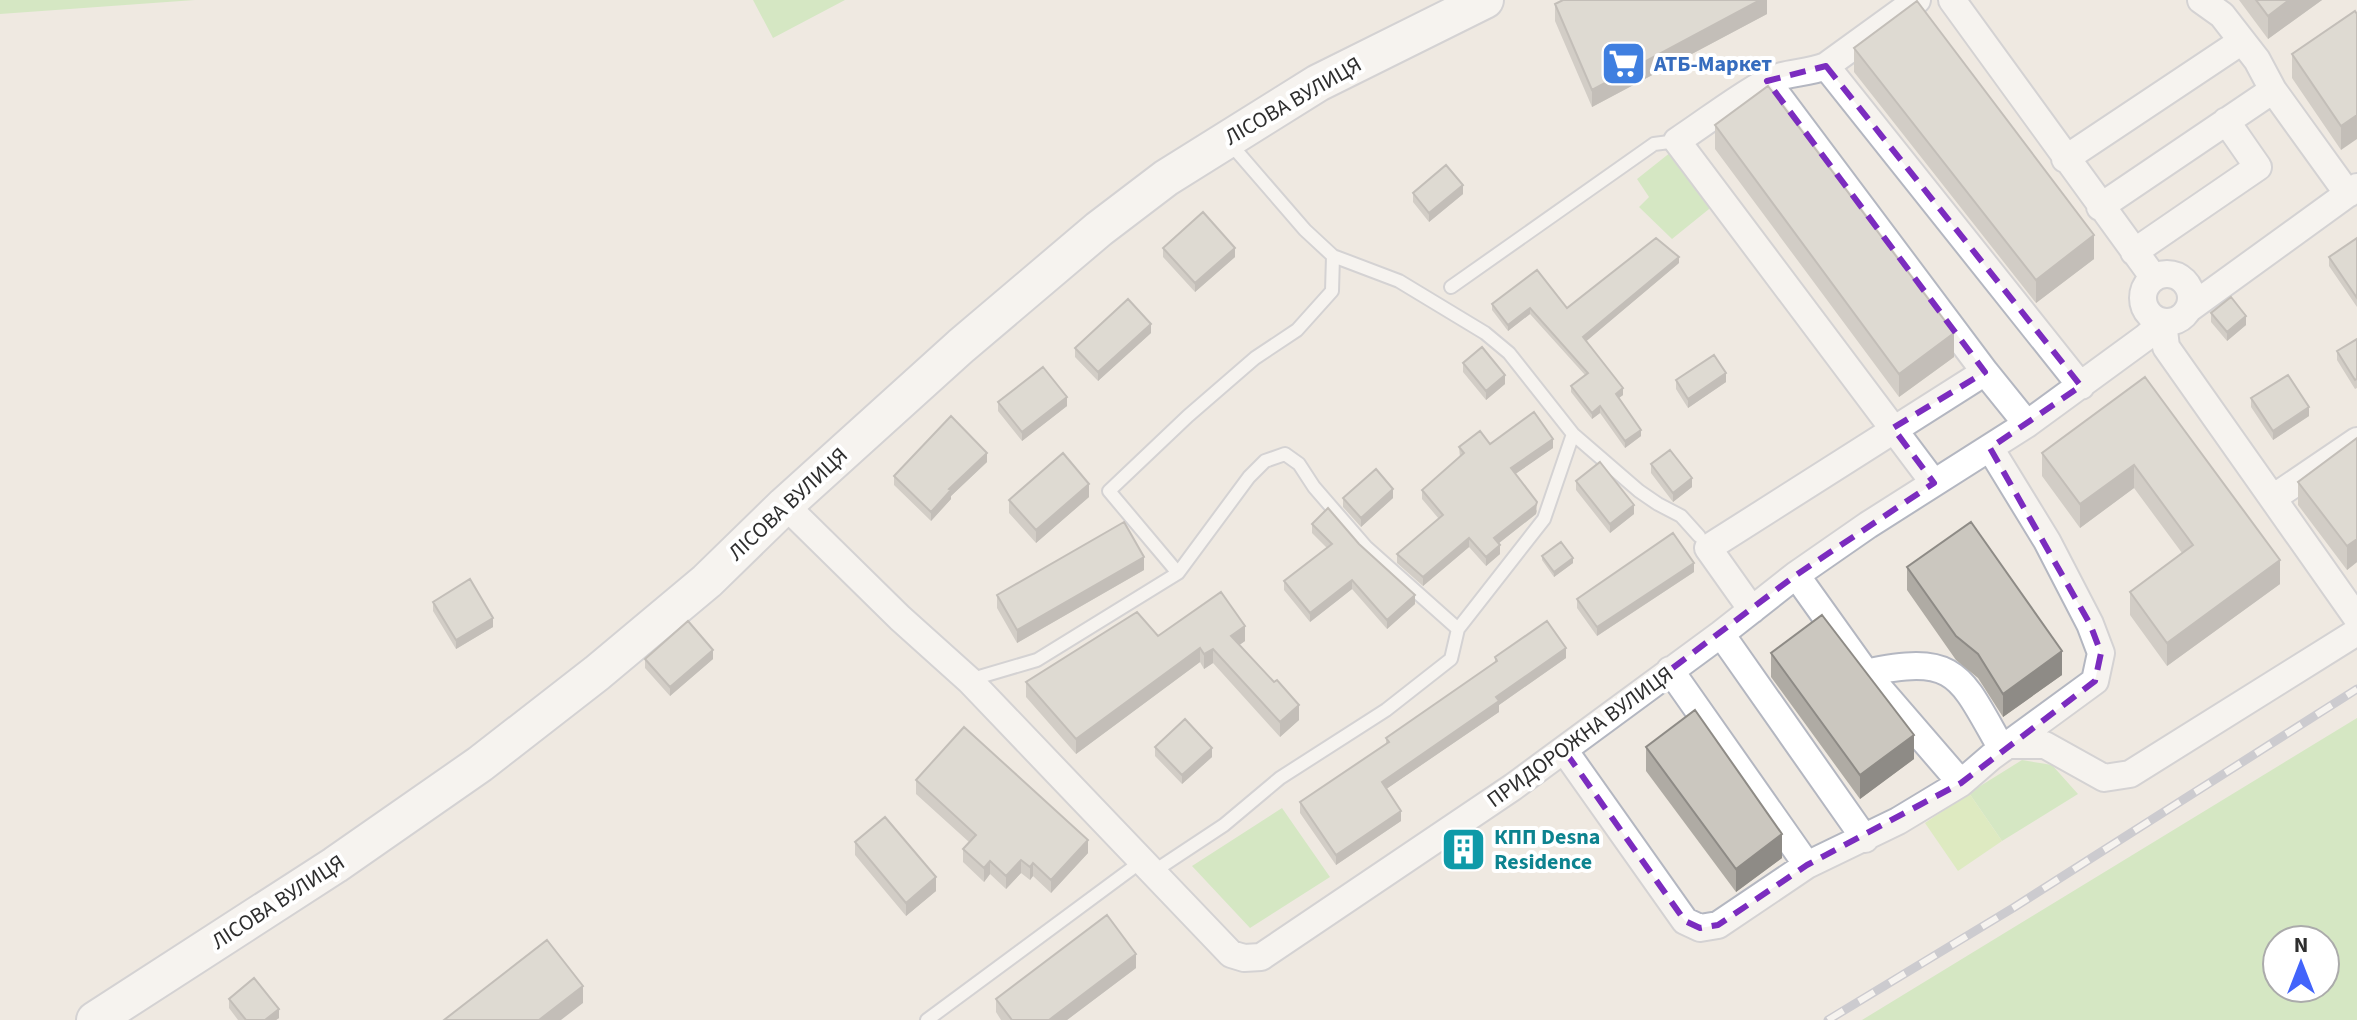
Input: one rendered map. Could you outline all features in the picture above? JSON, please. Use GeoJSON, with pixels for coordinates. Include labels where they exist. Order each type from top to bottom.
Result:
{"type":"FeatureCollection","features":[{"type":"Feature","properties":{"kind":"main road","name":"ЛІСОВА ВУЛИЦЯ"},"geometry":{"type":"LineString","coordinates":[[95,1020],[335,865],[480,764],[597,673],[707,581],[785,505],[961,346],[1099,229],[1166,178],[1318,83],[1485,0]]}},
{"type":"Feature","properties":{"kind":"street"},"geometry":{"type":"LineString","coordinates":[[1917,0],[1826,66],[1810,73],[1767,81],[1677,141],[1934,483]]}},
{"type":"Feature","properties":{"kind":"street"},"geometry":{"type":"LineString","coordinates":[[1952,0],[2154,278]]}},
{"type":"Feature","properties":{"kind":"street"},"geometry":{"type":"LineString","coordinates":[[2190,308],[2190,291],[2181,279],[2166,274],[2146,285],[2143,300],[2149,314],[2163,322],[2178,319],[2352,190],[2273,90],[2257,60],[2222,15],[2201,0]]}},
{"type":"Feature","properties":{"kind":"street"},"geometry":{"type":"LineString","coordinates":[[2065,159],[2242,41]]}},
{"type":"Feature","properties":{"kind":"street"},"geometry":{"type":"LineString","coordinates":[[1826,66],[2081,386]]}},
{"type":"Feature","properties":{"kind":"street"},"geometry":{"type":"LineString","coordinates":[[1767,81],[2027,424]]}},
{"type":"Feature","properties":{"kind":"street"},"geometry":{"type":"LineString","coordinates":[[2100,207],[2273,90]]}},
{"type":"Feature","properties":{"kind":"street"},"geometry":{"type":"LineString","coordinates":[[2134,252],[2258,167],[2226,121]]}},
{"type":"Feature","properties":{"kind":"street"},"geometry":{"type":"LineString","coordinates":[[2163,322],[2166,347],[2357,618]]}},
{"type":"Feature","properties":{"kind":"street","name":"ПРИДОРОЖНА ВУЛИЦЯ"},"geometry":{"type":"LineString","coordinates":[[785,505],[900,618],[969,680],[1231,954],[1244,958],[1261,957],[1444,835],[1564,750],[1796,575],[2027,424],[2163,322]]}},
{"type":"Feature","properties":{"kind":"street"},"geometry":{"type":"LineString","coordinates":[[1752,610],[1708,548],[1985,372]]}},
{"type":"Feature","properties":{"kind":"street"},"geometry":{"type":"LineString","coordinates":[[2273,498],[2357,441]]}},
{"type":"Feature","properties":{"kind":"street"},"geometry":{"type":"LineString","coordinates":[[1564,750],[1685,921],[1700,928],[1718,925],[1807,865],[1865,839],[1961,783],[2004,747],[2095,681],[2101,653],[2090,624],[2047,541],[1990,448]]}},
{"type":"Feature","properties":{"kind":"street"},"geometry":{"type":"LineString","coordinates":[[1796,575],[1866,673],[1961,783]]}},
{"type":"Feature","properties":{"kind":"street"},"geometry":{"type":"LineString","coordinates":[[2004,747],[2045,745],[2104,778],[2130,774],[2357,632]]}},
{"type":"Feature","properties":{"kind":"street"},"geometry":{"type":"LineString","coordinates":[[1721,634],[1865,839]]}},
{"type":"Feature","properties":{"kind":"street"},"geometry":{"type":"LineString","coordinates":[[1866,673],[1891,667],[1929,665],[1950,671],[1969,691],[2004,747]]}},
{"type":"Feature","properties":{"kind":"street"},"geometry":{"type":"LineString","coordinates":[[1670,670],[1807,865]]}},
{"type":"Feature","properties":{"kind":"lane"},"geometry":{"type":"LineString","coordinates":[[1226,139],[1305,230],[1333,256],[1399,281],[1485,333],[1509,353],[1573,434],[1639,491],[1681,516],[1699,536]]}},
{"type":"Feature","properties":{"kind":"lane"},"geometry":{"type":"LineString","coordinates":[[1451,287],[1654,144],[1677,141]]}},
{"type":"Feature","properties":{"kind":"lane"},"geometry":{"type":"LineString","coordinates":[[1178,573],[1109,491],[1255,358],[1297,330],[1332,291],[1333,256]]}},
{"type":"Feature","properties":{"kind":"lane"},"geometry":{"type":"LineString","coordinates":[[927,1020],[1147,867],[1224,825],[1280,778],[1386,710],[1451,659],[1458,629],[1544,519],[1573,434]]}},
{"type":"Feature","properties":{"kind":"lane"},"geometry":{"type":"LineString","coordinates":[[969,680],[1037,660],[1178,573],[1249,477],[1265,461],[1285,454],[1299,464],[1314,487],[1366,547],[1458,629]]}},
{"type":"Feature","properties":{"kind":"highlighted area"},"geometry":{"type":"Polygon","coordinates":[[[1826,66],[2081,386],[1990,448],[2090,624],[2101,653],[2095,681],[1961,783],[1807,865],[1718,925],[1700,928],[1685,921],[1564,750],[1796,575],[1934,483],[1893,428],[1985,372],[1767,81],[1826,66]]]}},
{"type":"Feature","properties":{"kind":"green space"},"geometry":{"type":"Polygon","coordinates":[[[0,0],[195,0],[0,14],[0,0]]]}},
{"type":"Feature","properties":{"kind":"green space"},"geometry":{"type":"Polygon","coordinates":[[[753,0],[845,0],[773,38],[753,0]]]}},
{"type":"Feature","properties":{"kind":"green space"},"geometry":{"type":"Polygon","coordinates":[[[1671,152],[1714,205],[1672,239],[1639,207],[1649,197],[1637,179],[1671,152]]]}},
{"type":"Feature","properties":{"kind":"green space"},"geometry":{"type":"Polygon","coordinates":[[[2357,718],[2357,1020],[1862,1020],[2357,718]]]}},
{"type":"Feature","properties":{"kind":"green space"},"geometry":{"type":"Polygon","coordinates":[[[2022,760],[2052,765],[2078,794],[2002,841],[1969,793],[2022,760]]]}},
{"type":"Feature","properties":{"kind":"green space"},"geometry":{"type":"Polygon","coordinates":[[[1969,793],[2002,841],[1958,871],[1925,823],[1969,793]]]}},
{"type":"Feature","properties":{"kind":"green space"},"geometry":{"type":"Polygon","coordinates":[[[1282,808],[1330,877],[1250,928],[1192,866],[1282,808]]]}},
{"type":"Feature","properties":{"kind":"building","name":"АТБ-Маркет"},"geometry":{"type":"Polygon","coordinates":[[[1563,0],[1760,0],[1592,90],[1555,4],[1563,0]]]}},
{"type":"Feature","properties":{"kind":"building"},"geometry":{"type":"Polygon","coordinates":[[[2256,0],[2289,0],[2268,16],[2256,0]]]}},
{"type":"Feature","properties":{"kind":"building"},"geometry":{"type":"Polygon","coordinates":[[[1917,1],[2094,235],[2036,280],[1854,48],[1917,1]]]}},
{"type":"Feature","properties":{"kind":"building"},"geometry":{"type":"Polygon","coordinates":[[[2355,11],[2357,115],[2341,126],[2292,54],[2355,11]]]}},
{"type":"Feature","properties":{"kind":"building"},"geometry":{"type":"Polygon","coordinates":[[[1768,86],[1954,333],[1899,374],[1715,125],[1768,86]]]}},
{"type":"Feature","properties":{"kind":"building"},"geometry":{"type":"Polygon","coordinates":[[[1446,165],[1463,185],[1429,213],[1413,193],[1446,165]]]}},
{"type":"Feature","properties":{"kind":"building"},"geometry":{"type":"Polygon","coordinates":[[[1203,212],[1235,248],[1195,283],[1163,248],[1203,212]]]}},
{"type":"Feature","properties":{"kind":"building"},"geometry":{"type":"Polygon","coordinates":[[[1656,238],[1679,257],[1583,337],[1623,388],[1616,394],[1641,430],[1625,441],[1600,406],[1592,413],[1571,386],[1588,373],[1530,308],[1508,325],[1492,304],[1537,270],[1567,308],[1656,238]]]}},
{"type":"Feature","properties":{"kind":"building"},"geometry":{"type":"Polygon","coordinates":[[[2357,238],[2357,298],[2329,257],[2357,238]]]}},
{"type":"Feature","properties":{"kind":"building"},"geometry":{"type":"Polygon","coordinates":[[[2231,297],[2246,316],[2227,332],[2211,313],[2231,297]]]}},
{"type":"Feature","properties":{"kind":"building"},"geometry":{"type":"Polygon","coordinates":[[[1128,299],[1151,324],[1098,372],[1075,348],[1128,299]]]}},
{"type":"Feature","properties":{"kind":"building"},"geometry":{"type":"Polygon","coordinates":[[[2357,339],[2357,379],[2355,380],[2337,351],[2357,339]]]}},
{"type":"Feature","properties":{"kind":"building"},"geometry":{"type":"Polygon","coordinates":[[[1482,347],[1505,375],[1486,391],[1463,363],[1482,347]]]}},
{"type":"Feature","properties":{"kind":"building"},"geometry":{"type":"Polygon","coordinates":[[[1714,355],[1726,373],[1688,399],[1676,380],[1714,355]]]}},
{"type":"Feature","properties":{"kind":"building"},"geometry":{"type":"Polygon","coordinates":[[[1043,367],[1067,397],[1022,432],[998,402],[1043,367]]]}},
{"type":"Feature","properties":{"kind":"building"},"geometry":{"type":"Polygon","coordinates":[[[2288,375],[2309,407],[2273,431],[2251,398],[2288,375]]]}},
{"type":"Feature","properties":{"kind":"building"},"geometry":{"type":"Polygon","coordinates":[[[2145,377],[2280,560],[2167,643],[2130,592],[2193,545],[2134,465],[2080,504],[2042,453],[2145,377]]]}},
{"type":"Feature","properties":{"kind":"building"},"geometry":{"type":"Polygon","coordinates":[[[1534,412],[1553,439],[1511,468],[1537,502],[1536,505],[1494,538],[1500,545],[1486,557],[1469,538],[1423,577],[1397,554],[1443,515],[1422,490],[1464,453],[1459,447],[1480,431],[1490,444],[1534,412]]]}},
{"type":"Feature","properties":{"kind":"building"},"geometry":{"type":"Polygon","coordinates":[[[951,416],[987,453],[949,489],[931,512],[894,476],[951,416]]]}},
{"type":"Feature","properties":{"kind":"building"},"geometry":{"type":"Polygon","coordinates":[[[2357,438],[2357,539],[2347,546],[2298,482],[2357,438]]]}},
{"type":"Feature","properties":{"kind":"building"},"geometry":{"type":"Polygon","coordinates":[[[1670,450],[1692,478],[1673,493],[1651,464],[1670,450]]]}},
{"type":"Feature","properties":{"kind":"building"},"geometry":{"type":"Polygon","coordinates":[[[1063,453],[1089,484],[1036,530],[1009,500],[1063,453]]]}},
{"type":"Feature","properties":{"kind":"building"},"geometry":{"type":"Polygon","coordinates":[[[1600,462],[1634,505],[1610,524],[1576,481],[1600,462]]]}},
{"type":"Feature","properties":{"kind":"building"},"geometry":{"type":"Polygon","coordinates":[[[1376,469],[1393,489],[1361,518],[1343,498],[1376,469]]]}},
{"type":"Feature","properties":{"kind":"building"},"geometry":{"type":"Polygon","coordinates":[[[1328,508],[1359,544],[1415,595],[1387,620],[1352,580],[1310,613],[1284,581],[1332,544],[1312,524],[1328,508]]]}},
{"type":"Feature","properties":{"kind":"building"},"geometry":{"type":"Polygon","coordinates":[[[1124,522],[1144,557],[1017,630],[997,595],[1124,522]]]}},
{"type":"Feature","properties":{"kind":"building"},"geometry":{"type":"Polygon","coordinates":[[[1971,522],[2062,651],[2003,694],[1978,654],[1956,636],[1907,567],[1971,522]]]}},
{"type":"Feature","properties":{"kind":"building"},"geometry":{"type":"Polygon","coordinates":[[[1673,533],[1694,563],[1597,627],[1577,599],[1673,533]]]}},
{"type":"Feature","properties":{"kind":"building"},"geometry":{"type":"Polygon","coordinates":[[[1561,542],[1573,558],[1554,572],[1542,556],[1561,542]]]}},
{"type":"Feature","properties":{"kind":"building"},"geometry":{"type":"Polygon","coordinates":[[[470,579],[493,618],[456,640],[433,602],[470,579]]]}},
{"type":"Feature","properties":{"kind":"building"},"geometry":{"type":"Polygon","coordinates":[[[1221,592],[1245,626],[1231,636],[1299,705],[1280,722],[1213,649],[1204,654],[1200,648],[1076,739],[1026,682],[1137,612],[1158,636],[1221,592]]]}},
{"type":"Feature","properties":{"kind":"building"},"geometry":{"type":"Polygon","coordinates":[[[1822,615],[1914,735],[1860,775],[1771,653],[1822,615]]]}},
{"type":"Feature","properties":{"kind":"building"},"geometry":{"type":"Polygon","coordinates":[[[688,621],[713,650],[670,687],[645,659],[688,621]]]}},
{"type":"Feature","properties":{"kind":"building"},"geometry":{"type":"Polygon","coordinates":[[[1547,621],[1566,648],[1496,697],[1499,701],[1382,782],[1401,811],[1336,855],[1300,802],[1389,742],[1386,738],[1497,661],[1495,657],[1547,621]]]}},
{"type":"Feature","properties":{"kind":"building"},"geometry":{"type":"Polygon","coordinates":[[[1695,710],[1782,834],[1736,869],[1646,747],[1695,710]]]}},
{"type":"Feature","properties":{"kind":"building"},"geometry":{"type":"Polygon","coordinates":[[[1185,719],[1212,748],[1182,775],[1155,747],[1185,719]]]}},
{"type":"Feature","properties":{"kind":"building"},"geometry":{"type":"Polygon","coordinates":[[[964,727],[1088,840],[1051,880],[1033,863],[1030,867],[1021,860],[1006,876],[990,861],[984,868],[963,849],[976,835],[916,780],[964,727]]]}},
{"type":"Feature","properties":{"kind":"building"},"geometry":{"type":"Polygon","coordinates":[[[885,817],[936,877],[906,903],[855,842],[885,817]]]}},
{"type":"Feature","properties":{"kind":"building"},"geometry":{"type":"Polygon","coordinates":[[[1107,915],[1136,954],[1049,1020],[1012,1020],[996,999],[1107,915]]]}},
{"type":"Feature","properties":{"kind":"building"},"geometry":{"type":"Polygon","coordinates":[[[547,940],[583,986],[539,1020],[444,1020],[547,940]]]}},
{"type":"Feature","properties":{"kind":"building"},"geometry":{"type":"Polygon","coordinates":[[[254,978],[279,1009],[265,1020],[246,1020],[229,999],[254,978]]]}},
{"type":"Feature","properties":{"kind":"railway"},"geometry":{"type":"LineString","coordinates":[[1828,1020],[2013,908],[2357,689]]}},
{"type":"Feature","properties":{"kind":"place","name":"АТБ-Маркет"},"geometry":{"type":"Point","coordinates":[1623,64]}},
{"type":"Feature","properties":{"kind":"place","name":"КПП Desna Residence"},"geometry":{"type":"Point","coordinates":[1463,850]}}]}
